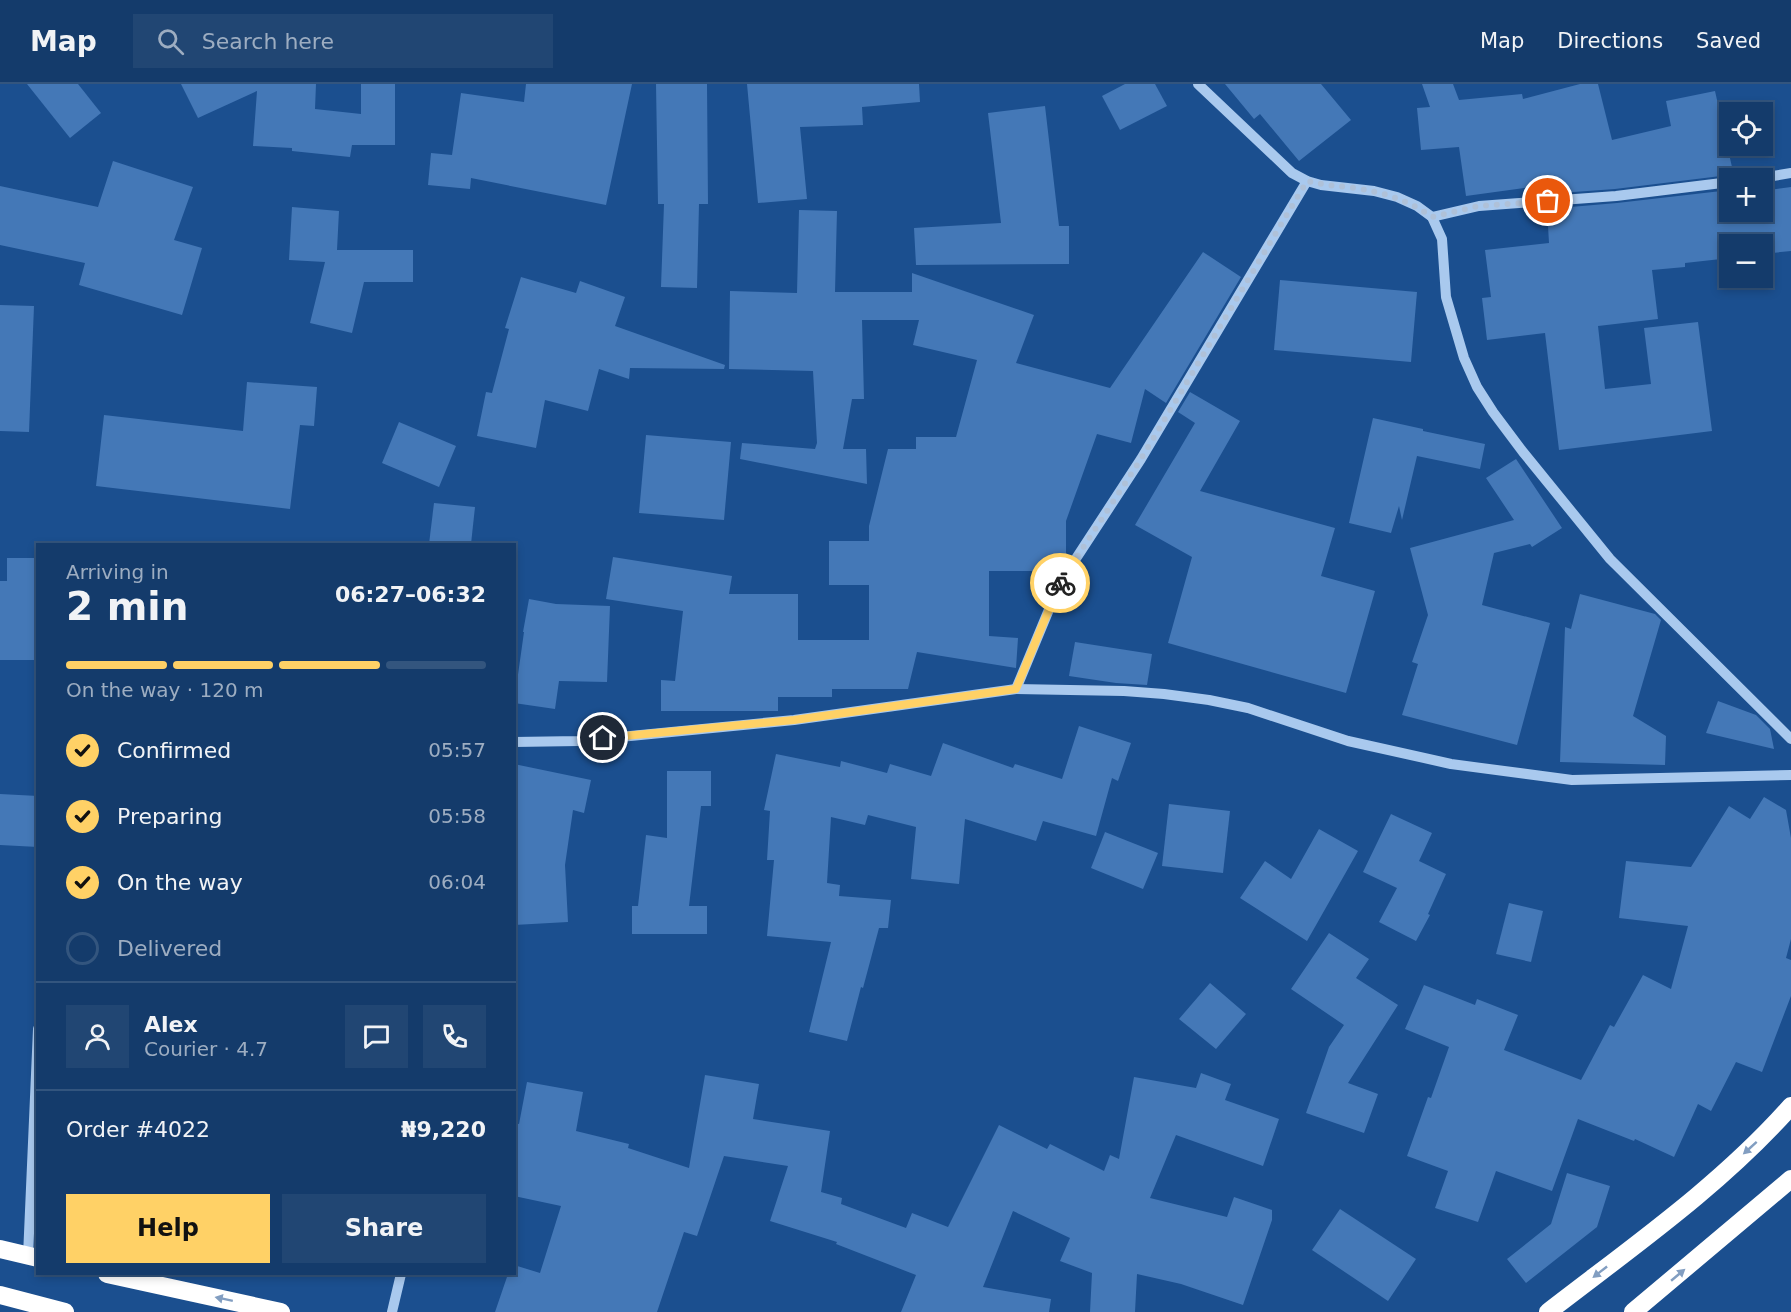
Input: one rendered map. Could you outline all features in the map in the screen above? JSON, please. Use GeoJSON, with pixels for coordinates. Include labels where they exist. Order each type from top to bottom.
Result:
{"type":"FeatureCollection","features":[{"type":"Feature","properties":{"kind":"highway"},"geometry":{"type":"LineString","coordinates":[[1548,1312],[1686,1206],[1765,1135],[1791,1106]]}},
{"type":"Feature","properties":{"kind":"highway"},"geometry":{"type":"LineString","coordinates":[[1633,1312],[1791,1179]]}},
{"type":"Feature","properties":{"kind":"highway"},"geometry":{"type":"LineString","coordinates":[[0,1249],[32,1257]]}},
{"type":"Feature","properties":{"kind":"highway"},"geometry":{"type":"LineString","coordinates":[[112,1275],[281,1312]]}},
{"type":"Feature","properties":{"kind":"highway"},"geometry":{"type":"LineString","coordinates":[[0,1295],[65,1312]]}},
{"type":"Feature","properties":{"kind":"street"},"geometry":{"type":"LineString","coordinates":[[1198,84],[1292,173],[1321,185],[1374,191],[1397,197],[1417,206],[1432,217],[1442,239],[1446,297],[1464,358],[1477,387],[1494,412],[1523,452],[1610,559],[1791,739]]}},
{"type":"Feature","properties":{"kind":"street"},"geometry":{"type":"LineString","coordinates":[[1773,176],[1791,174]]}},
{"type":"Feature","properties":{"kind":"street"},"geometry":{"type":"LineString","coordinates":[[1016,689],[1060,584],[1141,459],[1307,181]]}},
{"type":"Feature","properties":{"kind":"street"},"geometry":{"type":"LineString","coordinates":[[1432,217],[1479,206],[1617,196],[1719,183]]}},
{"type":"Feature","properties":{"kind":"street"},"geometry":{"type":"LineString","coordinates":[[516,742],[579,741],[794,720],[1016,689],[1124,691],[1209,700],[1248,708],[1348,741],[1451,764],[1572,780],[1791,775]]}},
{"type":"Feature","properties":{"kind":"street"},"geometry":{"type":"LineString","coordinates":[[32,1257],[36,1105]]}},
{"type":"Feature","properties":{"kind":"street"},"geometry":{"type":"LineString","coordinates":[[392,1312],[401,1275]]}},
{"type":"Feature","properties":{"kind":"building"},"geometry":{"type":"Polygon","coordinates":[[[27,84],[78,84],[101,113],[70,138],[27,84]]]}},
{"type":"Feature","properties":{"kind":"building"},"geometry":{"type":"Polygon","coordinates":[[[181,84],[316,84],[315,109],[361,114],[361,84],[395,84],[395,145],[352,145],[350,157],[292,151],[292,148],[253,146],[257,91],[198,118],[181,84]]]}},
{"type":"Feature","properties":{"kind":"building"},"geometry":{"type":"Polygon","coordinates":[[[526,84],[632,84],[606,205],[471,178],[470,189],[428,185],[431,153],[452,155],[461,93],[524,102],[526,84]]]}},
{"type":"Feature","properties":{"kind":"building"},"geometry":{"type":"Polygon","coordinates":[[[656,84],[707,84],[708,204],[699,204],[697,288],[661,287],[664,204],[658,204],[656,84]]]}},
{"type":"Feature","properties":{"kind":"building"},"geometry":{"type":"Polygon","coordinates":[[[747,84],[919,84],[920,102],[862,107],[863,125],[800,127],[807,199],[758,203],[747,84]]]}},
{"type":"Feature","properties":{"kind":"building"},"geometry":{"type":"Polygon","coordinates":[[[1125,84],[1155,84],[1167,106],[1120,130],[1102,96],[1125,84]]]}},
{"type":"Feature","properties":{"kind":"building"},"geometry":{"type":"Polygon","coordinates":[[[1225,84],[1321,84],[1351,120],[1299,161],[1260,114],[1254,119],[1225,84]]]}},
{"type":"Feature","properties":{"kind":"building"},"geometry":{"type":"Polygon","coordinates":[[[1422,84],[1453,84],[1459,100],[1522,94],[1523,99],[1580,84],[1598,84],[1612,140],[1671,126],[1666,101],[1715,91],[1719,109],[1719,156],[1730,156],[1732,168],[1719,168],[1719,176],[1615,189],[1546,194],[1545,185],[1466,196],[1459,147],[1421,150],[1417,108],[1430,107],[1422,84]]]}},
{"type":"Feature","properties":{"kind":"building"},"geometry":{"type":"Polygon","coordinates":[[[1045,106],[1059,226],[1069,226],[1069,264],[916,265],[914,228],[1001,223],[988,113],[1045,106]]]}},
{"type":"Feature","properties":{"kind":"building"},"geometry":{"type":"Polygon","coordinates":[[[113,161],[193,187],[174,240],[202,248],[182,315],[79,285],[85,263],[0,245],[0,186],[98,207],[113,161]]]}},
{"type":"Feature","properties":{"kind":"building"},"geometry":{"type":"Polygon","coordinates":[[[1791,187],[1791,251],[1773,253],[1773,234],[1719,234],[1719,259],[1685,263],[1685,267],[1652,270],[1658,319],[1598,326],[1605,389],[1651,384],[1644,328],[1698,322],[1712,431],[1559,450],[1545,333],[1487,340],[1482,298],[1491,297],[1485,250],[1549,243],[1547,209],[1719,191],[1719,222],[1773,222],[1773,189],[1791,187]]]}},
{"type":"Feature","properties":{"kind":"building"},"geometry":{"type":"Polygon","coordinates":[[[292,207],[339,211],[337,250],[413,250],[413,282],[364,282],[352,333],[310,323],[325,262],[289,260],[292,207]]]}},
{"type":"Feature","properties":{"kind":"building"},"geometry":{"type":"Polygon","coordinates":[[[799,210],[837,211],[835,292],[912,292],[912,273],[1034,315],[1016,363],[1110,388],[1203,252],[1241,277],[1166,403],[1145,389],[1131,443],[1097,434],[1066,521],[1066,560],[1059,571],[989,571],[989,636],[1018,638],[1016,668],[917,652],[908,689],[832,689],[832,697],[778,697],[778,711],[661,711],[661,680],[675,681],[683,611],[606,599],[613,557],[732,576],[729,594],[798,594],[798,640],[869,640],[869,585],[829,585],[829,541],[869,541],[869,526],[888,449],[916,449],[916,437],[956,437],[977,360],[913,345],[919,320],[862,320],[864,399],[852,399],[843,449],[866,449],[867,484],[740,459],[742,443],[815,449],[817,443],[813,371],[729,369],[730,291],[797,293],[799,210]]]}},
{"type":"Feature","properties":{"kind":"building"},"geometry":{"type":"Polygon","coordinates":[[[521,277],[576,293],[580,281],[625,297],[615,326],[725,365],[724,369],[630,368],[629,379],[599,369],[588,411],[545,400],[536,448],[477,436],[486,392],[492,393],[509,329],[505,328],[521,277]]]}},
{"type":"Feature","properties":{"kind":"building"},"geometry":{"type":"Polygon","coordinates":[[[1280,280],[1417,292],[1411,362],[1274,350],[1280,280]]]}},
{"type":"Feature","properties":{"kind":"building"},"geometry":{"type":"Polygon","coordinates":[[[0,305],[34,306],[29,432],[0,431],[0,305]]]}},
{"type":"Feature","properties":{"kind":"building"},"geometry":{"type":"Polygon","coordinates":[[[247,382],[317,387],[314,426],[300,425],[290,509],[96,486],[104,415],[243,431],[247,382]]]}},
{"type":"Feature","properties":{"kind":"building"},"geometry":{"type":"Polygon","coordinates":[[[1190,392],[1240,421],[1200,491],[1335,528],[1321,576],[1375,591],[1346,693],[1168,643],[1192,557],[1135,525],[1195,423],[1178,412],[1190,392]]]}},
{"type":"Feature","properties":{"kind":"building"},"geometry":{"type":"Polygon","coordinates":[[[1373,418],[1485,444],[1480,469],[1417,456],[1402,520],[1399,506],[1391,533],[1349,523],[1373,418]]]}},
{"type":"Feature","properties":{"kind":"building"},"geometry":{"type":"Polygon","coordinates":[[[399,422],[456,446],[439,487],[382,463],[399,422]]]}},
{"type":"Feature","properties":{"kind":"building"},"geometry":{"type":"Polygon","coordinates":[[[646,435],[731,442],[724,520],[639,513],[646,435]]]}},
{"type":"Feature","properties":{"kind":"building"},"geometry":{"type":"Polygon","coordinates":[[[1516,459],[1562,528],[1532,547],[1530,544],[1494,553],[1482,605],[1550,623],[1517,745],[1402,715],[1418,664],[1412,662],[1428,615],[1410,548],[1514,520],[1486,478],[1516,459]]]}},
{"type":"Feature","properties":{"kind":"building"},"geometry":{"type":"Polygon","coordinates":[[[434,503],[475,507],[471,543],[429,543],[434,503]]]}},
{"type":"Feature","properties":{"kind":"building"},"geometry":{"type":"Polygon","coordinates":[[[7,558],[36,558],[36,660],[0,660],[0,581],[7,581],[7,558]]]}},
{"type":"Feature","properties":{"kind":"building"},"geometry":{"type":"Polygon","coordinates":[[[1580,594],[1655,614],[1661,620],[1633,716],[1666,736],[1665,765],[1560,762],[1565,627],[1571,629],[1580,594]]]}},
{"type":"Feature","properties":{"kind":"building"},"geometry":{"type":"Polygon","coordinates":[[[529,599],[556,604],[610,606],[607,682],[559,681],[555,709],[516,703],[523,632],[529,599]]]}},
{"type":"Feature","properties":{"kind":"building"},"geometry":{"type":"Polygon","coordinates":[[[1075,642],[1152,654],[1147,685],[1069,676],[1075,642]]]}},
{"type":"Feature","properties":{"kind":"building"},"geometry":{"type":"Polygon","coordinates":[[[1718,701],[1756,715],[1770,729],[1774,749],[1706,733],[1718,701]]]}},
{"type":"Feature","properties":{"kind":"building"},"geometry":{"type":"Polygon","coordinates":[[[1079,726],[1131,743],[1118,781],[1112,778],[1096,836],[1043,821],[1036,841],[965,819],[959,884],[911,879],[916,827],[868,815],[865,825],[831,817],[827,883],[840,885],[839,896],[891,900],[888,928],[879,928],[847,1041],[809,1032],[831,942],[767,936],[774,860],[767,860],[770,811],[764,810],[776,754],[840,767],[841,761],[887,773],[890,764],[931,776],[943,743],[1013,768],[1015,764],[1062,779],[1079,726]]]}},
{"type":"Feature","properties":{"kind":"building"},"geometry":{"type":"Polygon","coordinates":[[[516,764],[591,780],[584,813],[573,810],[565,865],[568,922],[516,925],[516,764]]]}},
{"type":"Feature","properties":{"kind":"building"},"geometry":{"type":"Polygon","coordinates":[[[667,771],[711,771],[711,806],[701,806],[689,906],[707,906],[707,934],[632,934],[632,906],[638,906],[646,835],[667,838],[667,771]]]}},
{"type":"Feature","properties":{"kind":"building"},"geometry":{"type":"Polygon","coordinates":[[[0,794],[36,796],[36,847],[0,845],[0,794]]]}},
{"type":"Feature","properties":{"kind":"building"},"geometry":{"type":"Polygon","coordinates":[[[1764,797],[1786,810],[1791,838],[1791,939],[1786,958],[1791,960],[1791,996],[1762,1072],[1736,1062],[1711,1111],[1698,1104],[1674,1157],[1635,1139],[1634,1141],[1578,1119],[1552,1191],[1496,1171],[1478,1222],[1435,1208],[1448,1171],[1407,1156],[1449,1047],[1405,1029],[1424,985],[1475,1005],[1477,999],[1518,1015],[1504,1050],[1581,1080],[1610,1025],[1614,1027],[1643,975],[1671,989],[1688,926],[1619,918],[1626,861],[1691,867],[1729,806],[1750,819],[1764,797]]]}},
{"type":"Feature","properties":{"kind":"building"},"geometry":{"type":"Polygon","coordinates":[[[1169,804],[1230,811],[1223,873],[1162,866],[1169,804]]]}},
{"type":"Feature","properties":{"kind":"building"},"geometry":{"type":"Polygon","coordinates":[[[1391,814],[1432,833],[1419,861],[1446,874],[1428,914],[1430,915],[1416,941],[1379,922],[1397,888],[1363,872],[1391,814]]]}},
{"type":"Feature","properties":{"kind":"building"},"geometry":{"type":"Polygon","coordinates":[[[1319,829],[1358,851],[1307,941],[1240,898],[1265,861],[1291,879],[1319,829]]]}},
{"type":"Feature","properties":{"kind":"building"},"geometry":{"type":"Polygon","coordinates":[[[1105,832],[1158,853],[1143,889],[1091,868],[1105,832]]]}},
{"type":"Feature","properties":{"kind":"building"},"geometry":{"type":"Polygon","coordinates":[[[1509,903],[1543,911],[1531,962],[1496,954],[1509,903]]]}},
{"type":"Feature","properties":{"kind":"building"},"geometry":{"type":"Polygon","coordinates":[[[1329,933],[1369,959],[1356,978],[1398,1005],[1348,1083],[1378,1094],[1364,1133],[1306,1113],[1329,1047],[1344,1025],[1291,989],[1329,933]]]}},
{"type":"Feature","properties":{"kind":"building"},"geometry":{"type":"Polygon","coordinates":[[[1210,983],[1246,1014],[1216,1049],[1179,1019],[1210,983]]]}},
{"type":"Feature","properties":{"kind":"building"},"geometry":{"type":"Polygon","coordinates":[[[1201,1073],[1231,1084],[1225,1100],[1279,1119],[1263,1166],[1176,1135],[1150,1198],[1227,1217],[1234,1197],[1272,1210],[1272,1220],[1243,1305],[1181,1284],[1137,1274],[1135,1312],[1090,1312],[1092,1273],[1060,1261],[1070,1238],[1013,1211],[983,1287],[1051,1299],[1049,1312],[901,1312],[916,1275],[836,1244],[837,1242],[770,1221],[788,1166],[724,1156],[697,1236],[684,1232],[657,1312],[495,1312],[508,1275],[516,1275],[516,1266],[540,1273],[561,1206],[516,1196],[516,1123],[519,1124],[527,1082],[583,1092],[576,1131],[629,1144],[628,1148],[689,1168],[705,1075],[759,1084],[753,1119],[830,1131],[821,1192],[842,1198],[841,1204],[906,1228],[912,1213],[948,1227],[999,1125],[1047,1149],[1050,1144],[1104,1171],[1110,1155],[1119,1159],[1134,1077],[1196,1088],[1201,1073]]]}},
{"type":"Feature","properties":{"kind":"building"},"geometry":{"type":"Polygon","coordinates":[[[1567,1173],[1610,1186],[1597,1227],[1526,1283],[1507,1259],[1551,1224],[1567,1173]]]}},
{"type":"Feature","properties":{"kind":"building"},"geometry":{"type":"Polygon","coordinates":[[[1340,1209],[1416,1259],[1388,1301],[1312,1250],[1340,1209]]]}},
{"type":"Feature","properties":{"kind":"way so far"},"geometry":{"type":"LineString","coordinates":[[1060,583],[1141,459],[1307,181],[1321,185],[1374,191],[1397,197],[1417,206],[1432,217],[1479,206],[1548,201]]}},
{"type":"Feature","properties":{"kind":"route"},"geometry":{"type":"LineString","coordinates":[[603,738],[794,720],[1016,689],[1060,583]]}}]}
